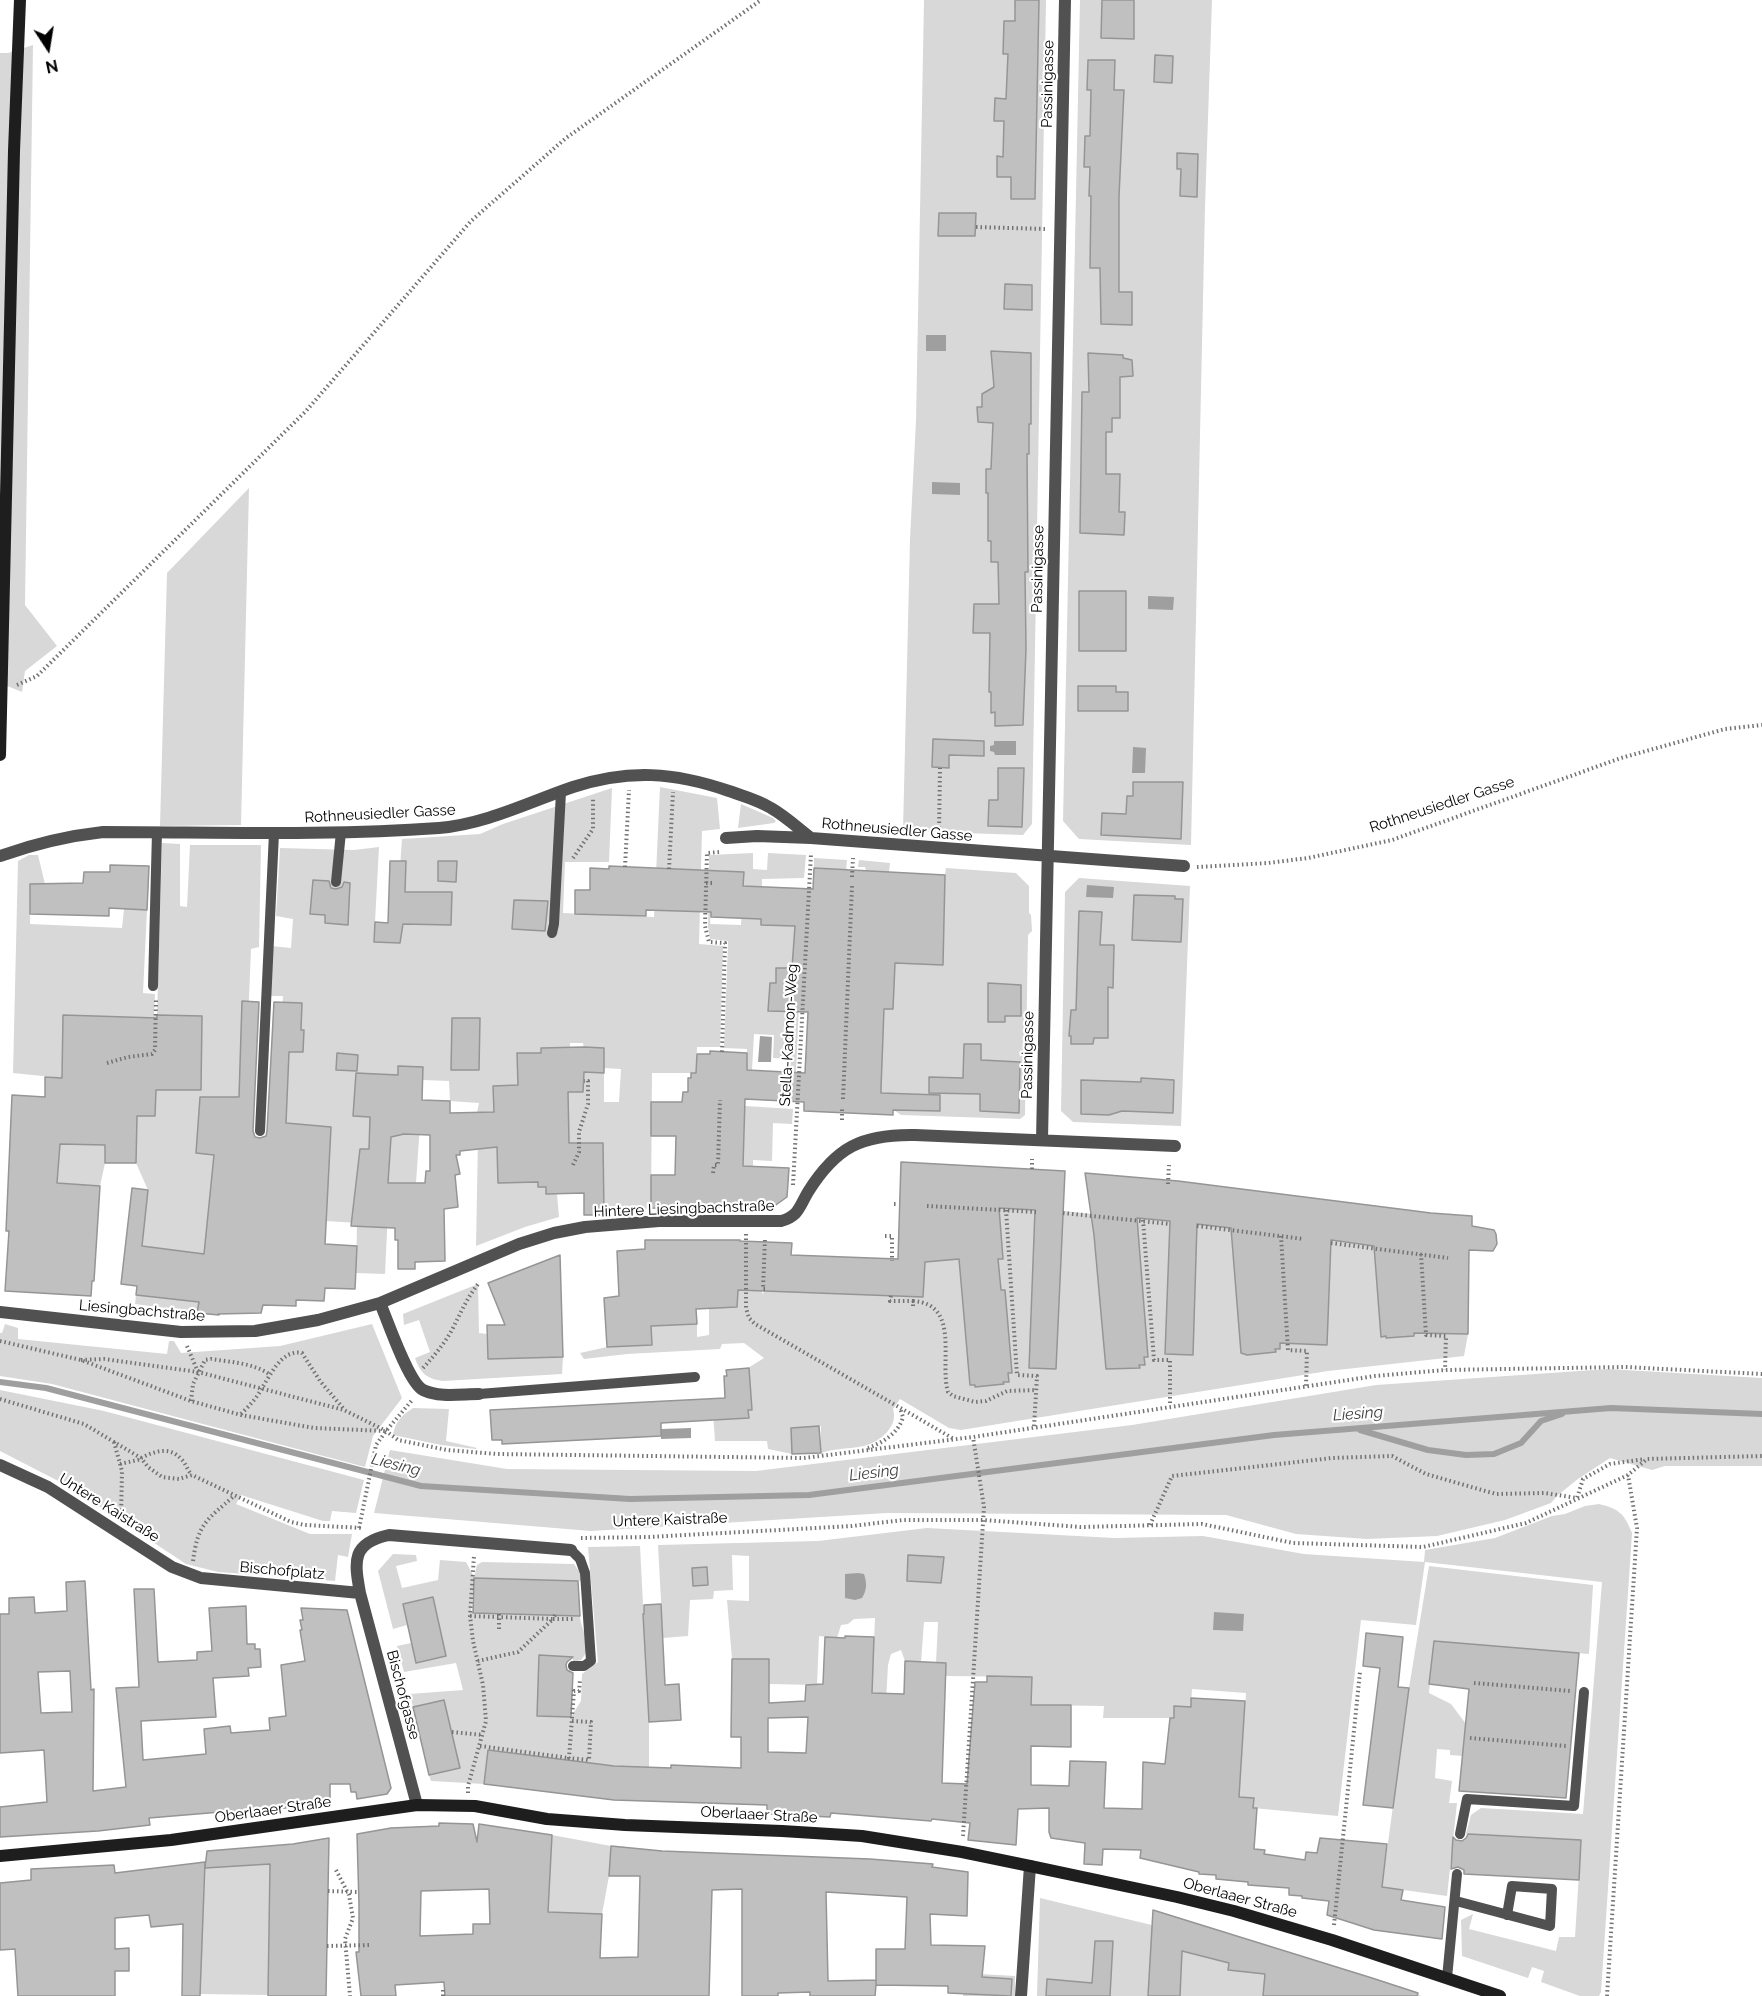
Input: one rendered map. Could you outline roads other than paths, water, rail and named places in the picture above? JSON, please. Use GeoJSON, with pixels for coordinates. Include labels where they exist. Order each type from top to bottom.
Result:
{"type":"FeatureCollection","features":[{"type":"Feature","properties":{"kind":"main road"},"geometry":{"type":"LineString","coordinates":[[0,756],[14,151],[20,0]]}},
{"type":"Feature","properties":{"kind":"main road","name":"Oberlaaer Straße"},"geometry":{"type":"LineString","coordinates":[[0,1856],[171,1840],[417,1805],[467,1806],[547,1819],[625,1825],[862,1836],[962,1852],[1234,1911],[1332,1940],[1500,1996]]}},
{"type":"Feature","properties":{"kind":"street","name":"Passinigasse"},"geometry":{"type":"LineString","coordinates":[[1042,1140],[1065,0]]}},
{"type":"Feature","properties":{"kind":"street","name":"Rothneusiedler Gasse"},"geometry":{"type":"LineString","coordinates":[[0,856],[73,835],[103,832],[341,832],[461,826],[594,781],[629,775],[674,777],[713,785],[763,804],[811,838],[1184,866]]}},
{"type":"Feature","properties":{"kind":"street"},"geometry":{"type":"LineString","coordinates":[[726,838],[757,836],[811,838]]}},
{"type":"Feature","properties":{"kind":"street","name":"Hintere Liesingbachstraße"},"geometry":{"type":"LineString","coordinates":[[318,1320],[380,1303],[519,1244],[554,1233],[585,1227],[659,1221],[781,1221],[791,1218],[799,1210],[817,1179],[835,1158],[854,1144],[870,1138],[896,1134],[1175,1146]]}},
{"type":"Feature","properties":{"kind":"street"},"geometry":{"type":"LineString","coordinates":[[380,1303],[407,1368],[414,1381],[422,1389],[450,1395],[478,1394]]}},
{"type":"Feature","properties":{"kind":"street","name":"Liesingbachstraße"},"geometry":{"type":"LineString","coordinates":[[0,1312],[181,1332],[255,1331],[318,1320]]}},
{"type":"Feature","properties":{"kind":"street","name":"Untere Kaistraße"},"geometry":{"type":"LineString","coordinates":[[0,1466],[48,1487],[172,1567],[196,1576]]}},
{"type":"Feature","properties":{"kind":"street"},"geometry":{"type":"LineString","coordinates":[[360,1593],[356,1563],[362,1546],[374,1539],[389,1535],[475,1544],[572,1544]]}},
{"type":"Feature","properties":{"kind":"street","name":"Bischofplatz"},"geometry":{"type":"LineString","coordinates":[[196,1576],[360,1593]]}},
{"type":"Feature","properties":{"kind":"street","name":"Bischofgasse"},"geometry":{"type":"LineString","coordinates":[[360,1593],[417,1805]]}},
{"type":"Feature","properties":{"kind":"street"},"geometry":{"type":"LineString","coordinates":[[1021,1996],[1030,1866]]}},
{"type":"Feature","properties":{"kind":"lane"},"geometry":{"type":"LineString","coordinates":[[552,933],[561,792]]}},
{"type":"Feature","properties":{"kind":"lane"},"geometry":{"type":"LineString","coordinates":[[153,986],[157,832]]}},
{"type":"Feature","properties":{"kind":"lane"},"geometry":{"type":"LineString","coordinates":[[336,882],[341,832]]}},
{"type":"Feature","properties":{"kind":"lane"},"geometry":{"type":"LineString","coordinates":[[260,1131],[274,833]]}},
{"type":"Feature","properties":{"kind":"lane"},"geometry":{"type":"LineString","coordinates":[[478,1394],[695,1377]]}},
{"type":"Feature","properties":{"kind":"lane"},"geometry":{"type":"LineString","coordinates":[[572,1544],[585,1573],[591,1661],[584,1666],[573,1666]]}},
{"type":"Feature","properties":{"kind":"lane"},"geometry":{"type":"LineString","coordinates":[[1460,1834],[1467,1799],[1575,1806],[1584,1692]]}},
{"type":"Feature","properties":{"kind":"lane"},"geometry":{"type":"LineString","coordinates":[[1448,1978],[1457,1874]]}},
{"type":"Feature","properties":{"kind":"lane"},"geometry":{"type":"LineString","coordinates":[[1456,1901],[1507,1915],[1550,1926],[1552,1889],[1512,1886],[1507,1915]]}},
{"type":"Feature","properties":{"kind":"waterway","name":"Liesing"},"geometry":{"type":"LineString","coordinates":[[0,1382],[46,1388],[421,1486],[630,1499],[809,1495],[1274,1435],[1611,1408],[1762,1414]]}},
{"type":"Feature","properties":{"kind":"waterway"},"geometry":{"type":"LineString","coordinates":[[1360,1430],[1428,1450],[1466,1455],[1494,1454],[1521,1443],[1541,1421],[1562,1414]]}}]}
